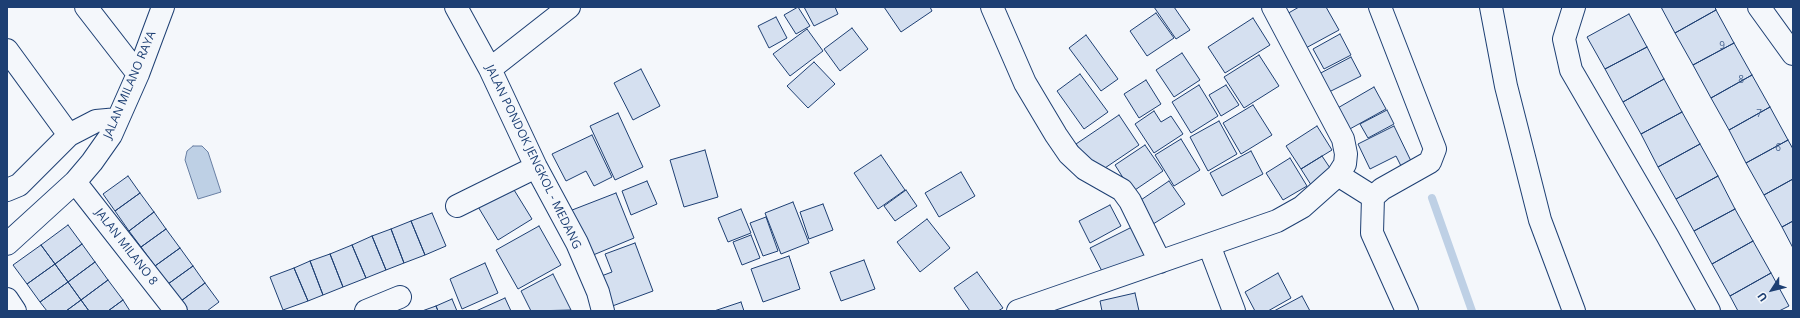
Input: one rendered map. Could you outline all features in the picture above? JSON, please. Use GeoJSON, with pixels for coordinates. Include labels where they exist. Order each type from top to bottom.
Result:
{"type":"FeatureCollection","features":[{"type":"Feature","properties":{"kind":"street"},"geometry":{"type":"LineString","coordinates":[[86,7],[138,74]]}},
{"type":"Feature","properties":{"kind":"street","name":"JALAN MILANO RAYA"},"geometry":{"type":"LineString","coordinates":[[7,244],[75,182],[92,162],[111,135],[138,74],[163,7]]}},
{"type":"Feature","properties":{"kind":"street","name":"JALAN PONDOK JENGKOL - MEDANG"},"geometry":{"type":"LineString","coordinates":[[456,7],[490,69],[536,167],[577,243],[598,292],[603,311]]}},
{"type":"Feature","properties":{"kind":"street"},"geometry":{"type":"LineString","coordinates":[[490,69],[569,7]]}},
{"type":"Feature","properties":{"kind":"street"},"geometry":{"type":"LineString","coordinates":[[992,7],[1025,83],[1056,135],[1070,154],[1085,169],[1122,190],[1130,201],[1160,262]]}},
{"type":"Feature","properties":{"kind":"street"},"geometry":{"type":"LineString","coordinates":[[1018,311],[1277,221],[1302,207],[1338,175],[1345,164],[1346,154],[1343,139],[1273,7]]}},
{"type":"Feature","properties":{"kind":"street"},"geometry":{"type":"LineString","coordinates":[[1380,7],[1435,149],[1430,162],[1382,189],[1373,198],[1372,233],[1407,311]]}},
{"type":"Feature","properties":{"kind":"street"},"geometry":{"type":"LineString","coordinates":[[1491,7],[1506,86],[1540,220],[1574,311]]}},
{"type":"Feature","properties":{"kind":"street"},"geometry":{"type":"LineString","coordinates":[[1574,7],[1564,39],[1571,70],[1667,235],[1709,311]]}},
{"type":"Feature","properties":{"kind":"street"},"geometry":{"type":"LineString","coordinates":[[1759,7],[1793,54]]}},
{"type":"Feature","properties":{"kind":"street"},"geometry":{"type":"LineString","coordinates":[[7,50],[69,135]]}},
{"type":"Feature","properties":{"kind":"street"},"geometry":{"type":"LineString","coordinates":[[7,190],[19,186],[69,135],[96,121],[118,119]]}},
{"type":"Feature","properties":{"kind":"street"},"geometry":{"type":"LineString","coordinates":[[457,206],[536,167]]}},
{"type":"Feature","properties":{"kind":"street"},"geometry":{"type":"LineString","coordinates":[[1338,175],[1373,198]]}},
{"type":"Feature","properties":{"kind":"street","name":"JALAN MILANO 8"},"geometry":{"type":"LineString","coordinates":[[75,182],[176,311]]}},
{"type":"Feature","properties":{"kind":"street"},"geometry":{"type":"LineString","coordinates":[[1209,245],[1234,311]]}},
{"type":"Feature","properties":{"kind":"street"},"geometry":{"type":"LineString","coordinates":[[366,311],[400,297]]}},
{"type":"Feature","properties":{"kind":"street"},"geometry":{"type":"LineString","coordinates":[[7,299],[15,311]]}},
{"type":"Feature","properties":{"kind":"water"},"geometry":{"type":"Polygon","coordinates":[[[193,146],[202,146],[208,152],[221,192],[198,199],[185,160],[187,151],[193,146]]]}},
{"type":"Feature","properties":{"kind":"building"},"geometry":{"type":"Polygon","coordinates":[[[798,7],[810,26],[796,34],[784,15],[798,7]]]}},
{"type":"Feature","properties":{"kind":"building"},"geometry":{"type":"Polygon","coordinates":[[[804,7],[835,7],[838,14],[814,26],[804,7]]]}},
{"type":"Feature","properties":{"kind":"building"},"geometry":{"type":"Polygon","coordinates":[[[884,7],[930,7],[932,11],[901,32],[884,7]]]}},
{"type":"Feature","properties":{"kind":"building"},"geometry":{"type":"Polygon","coordinates":[[[1154,7],[1174,7],[1190,30],[1176,39],[1154,7]]]}},
{"type":"Feature","properties":{"kind":"building"},"geometry":{"type":"Polygon","coordinates":[[[1299,7],[1326,7],[1339,30],[1304,49],[1285,15],[1299,7]]]}},
{"type":"Feature","properties":{"kind":"building"},"geometry":{"type":"Polygon","coordinates":[[[1661,7],[1715,7],[1716,10],[1675,33],[1661,7]]]}},
{"type":"Feature","properties":{"kind":"building"},"geometry":{"type":"Polygon","coordinates":[[[1716,10],[1734,43],[1693,65],[1675,33],[1716,10]]]}},
{"type":"Feature","properties":{"kind":"building"},"geometry":{"type":"Polygon","coordinates":[[[1156,13],[1174,38],[1147,56],[1130,31],[1156,13]]]}},
{"type":"Feature","properties":{"kind":"building"},"geometry":{"type":"Polygon","coordinates":[[[1629,14],[1647,47],[1605,69],[1587,37],[1629,14]]]}},
{"type":"Feature","properties":{"kind":"building"},"geometry":{"type":"Polygon","coordinates":[[[776,17],[787,38],[769,48],[758,26],[776,17]]]}},
{"type":"Feature","properties":{"kind":"building"},"geometry":{"type":"Polygon","coordinates":[[[1253,18],[1270,45],[1225,73],[1208,47],[1253,18]]]}},
{"type":"Feature","properties":{"kind":"building"},"geometry":{"type":"Polygon","coordinates":[[[852,28],[868,49],[840,71],[824,49],[852,28]]]}},
{"type":"Feature","properties":{"kind":"building"},"geometry":{"type":"Polygon","coordinates":[[[807,29],[823,51],[790,76],[773,54],[807,29]]]}},
{"type":"Feature","properties":{"kind":"building"},"geometry":{"type":"Polygon","coordinates":[[[1340,34],[1351,55],[1324,69],[1313,49],[1340,34]]]}},
{"type":"Feature","properties":{"kind":"building"},"geometry":{"type":"Polygon","coordinates":[[[1086,35],[1118,79],[1101,91],[1069,48],[1086,35]]]}},
{"type":"Feature","properties":{"kind":"building"},"geometry":{"type":"Polygon","coordinates":[[[1734,43],[1752,75],[1711,98],[1693,65],[1734,43]]]}},
{"type":"Feature","properties":{"kind":"building"},"geometry":{"type":"Polygon","coordinates":[[[1647,47],[1664,79],[1623,102],[1605,69],[1647,47]]]}},
{"type":"Feature","properties":{"kind":"building"},"geometry":{"type":"Polygon","coordinates":[[[1182,53],[1200,80],[1174,97],[1156,70],[1182,53]]]}},
{"type":"Feature","properties":{"kind":"building"},"geometry":{"type":"Polygon","coordinates":[[[1259,55],[1279,86],[1244,108],[1224,77],[1259,55]]]}},
{"type":"Feature","properties":{"kind":"building"},"geometry":{"type":"Polygon","coordinates":[[[1351,57],[1361,76],[1327,93],[1317,75],[1351,57]]]}},
{"type":"Feature","properties":{"kind":"building"},"geometry":{"type":"Polygon","coordinates":[[[814,62],[835,84],[808,108],[787,86],[814,62]]]}},
{"type":"Feature","properties":{"kind":"building"},"geometry":{"type":"Polygon","coordinates":[[[641,69],[660,106],[633,120],[614,83],[641,69]]]}},
{"type":"Feature","properties":{"kind":"building"},"geometry":{"type":"Polygon","coordinates":[[[1080,74],[1108,112],[1084,129],[1057,91],[1080,74]]]}},
{"type":"Feature","properties":{"kind":"building"},"geometry":{"type":"Polygon","coordinates":[[[1752,75],[1770,107],[1729,130],[1711,98],[1752,75]]]}},
{"type":"Feature","properties":{"kind":"building"},"geometry":{"type":"Polygon","coordinates":[[[1664,79],[1682,112],[1641,134],[1623,102],[1664,79]]]}},
{"type":"Feature","properties":{"kind":"building"},"geometry":{"type":"Polygon","coordinates":[[[1146,80],[1161,104],[1139,118],[1124,94],[1146,80]]]}},
{"type":"Feature","properties":{"kind":"building"},"geometry":{"type":"Polygon","coordinates":[[[1199,85],[1218,116],[1191,133],[1172,102],[1199,85]]]}},
{"type":"Feature","properties":{"kind":"building"},"geometry":{"type":"Polygon","coordinates":[[[1226,85],[1239,105],[1221,116],[1209,95],[1226,85]]]}},
{"type":"Feature","properties":{"kind":"building"},"geometry":{"type":"Polygon","coordinates":[[[1374,87],[1386,109],[1348,130],[1336,109],[1374,87]]]}},
{"type":"Feature","properties":{"kind":"building"},"geometry":{"type":"Polygon","coordinates":[[[1253,105],[1272,135],[1241,154],[1223,123],[1253,105]]]}},
{"type":"Feature","properties":{"kind":"building"},"geometry":{"type":"Polygon","coordinates":[[[1770,107],[1788,140],[1746,163],[1729,130],[1770,107]]]}},
{"type":"Feature","properties":{"kind":"building"},"geometry":{"type":"Polygon","coordinates":[[[1387,110],[1394,124],[1368,138],[1360,124],[1387,110]]]}},
{"type":"Feature","properties":{"kind":"building"},"geometry":{"type":"Polygon","coordinates":[[[1154,111],[1161,122],[1171,116],[1183,134],[1154,153],[1135,124],[1154,111]]]}},
{"type":"Feature","properties":{"kind":"building"},"geometry":{"type":"Polygon","coordinates":[[[1682,112],[1700,144],[1658,167],[1641,134],[1682,112]]]}},
{"type":"Feature","properties":{"kind":"building"},"geometry":{"type":"Polygon","coordinates":[[[618,113],[643,167],[615,180],[590,126],[618,113]]]}},
{"type":"Feature","properties":{"kind":"building"},"geometry":{"type":"Polygon","coordinates":[[[1119,115],[1139,145],[1096,174],[1076,144],[1119,115]]]}},
{"type":"Feature","properties":{"kind":"building"},"geometry":{"type":"Polygon","coordinates":[[[1219,121],[1237,154],[1208,171],[1190,137],[1219,121]]]}},
{"type":"Feature","properties":{"kind":"building"},"geometry":{"type":"Polygon","coordinates":[[[1317,126],[1332,150],[1301,169],[1286,146],[1317,126]]]}},
{"type":"Feature","properties":{"kind":"building"},"geometry":{"type":"Polygon","coordinates":[[[1394,126],[1411,161],[1401,166],[1396,156],[1370,169],[1358,144],[1394,126]]]}},
{"type":"Feature","properties":{"kind":"building"},"geometry":{"type":"Polygon","coordinates":[[[592,135],[612,177],[594,186],[586,171],[566,181],[552,154],[592,135]]]}},
{"type":"Feature","properties":{"kind":"building"},"geometry":{"type":"Polygon","coordinates":[[[1181,139],[1200,170],[1174,186],[1155,155],[1181,139]]]}},
{"type":"Feature","properties":{"kind":"building"},"geometry":{"type":"Polygon","coordinates":[[[1788,140],[1793,149],[1793,179],[1764,195],[1746,163],[1788,140]]]}},
{"type":"Feature","properties":{"kind":"building"},"geometry":{"type":"Polygon","coordinates":[[[1700,144],[1718,176],[1676,199],[1658,167],[1700,144]]]}},
{"type":"Feature","properties":{"kind":"building"},"geometry":{"type":"Polygon","coordinates":[[[1145,145],[1163,171],[1132,192],[1115,165],[1145,145]]]}},
{"type":"Feature","properties":{"kind":"building"},"geometry":{"type":"Polygon","coordinates":[[[705,150],[718,197],[684,207],[670,160],[705,150]]]}},
{"type":"Feature","properties":{"kind":"building"},"geometry":{"type":"Polygon","coordinates":[[[1251,151],[1263,174],[1222,196],[1210,173],[1251,151]]]}},
{"type":"Feature","properties":{"kind":"building"},"geometry":{"type":"Polygon","coordinates":[[[881,155],[905,190],[878,209],[854,173],[881,155]]]}},
{"type":"Feature","properties":{"kind":"building"},"geometry":{"type":"Polygon","coordinates":[[[1322,156],[1334,174],[1313,188],[1301,169],[1322,156]]]}},
{"type":"Feature","properties":{"kind":"building"},"geometry":{"type":"Polygon","coordinates":[[[1290,158],[1307,186],[1283,200],[1266,173],[1290,158]]]}},
{"type":"Feature","properties":{"kind":"building"},"geometry":{"type":"Polygon","coordinates":[[[961,172],[975,196],[939,217],[925,193],[961,172]]]}},
{"type":"Feature","properties":{"kind":"building"},"geometry":{"type":"Polygon","coordinates":[[[128,176],[140,193],[115,211],[103,194],[128,176]]]}},
{"type":"Feature","properties":{"kind":"building"},"geometry":{"type":"Polygon","coordinates":[[[1718,176],[1735,209],[1694,231],[1676,199],[1718,176]]]}},
{"type":"Feature","properties":{"kind":"building"},"geometry":{"type":"Polygon","coordinates":[[[1793,179],[1793,221],[1782,227],[1764,195],[1793,179]]]}},
{"type":"Feature","properties":{"kind":"building"},"geometry":{"type":"Polygon","coordinates":[[[647,181],[657,204],[631,215],[622,191],[647,181]]]}},
{"type":"Feature","properties":{"kind":"building"},"geometry":{"type":"Polygon","coordinates":[[[1169,181],[1185,204],[1150,226],[1135,204],[1169,181]]]}},
{"type":"Feature","properties":{"kind":"building"},"geometry":{"type":"Polygon","coordinates":[[[511,185],[532,219],[498,240],[477,205],[511,185]]]}},
{"type":"Feature","properties":{"kind":"building"},"geometry":{"type":"Polygon","coordinates":[[[906,190],[917,206],[895,221],[884,206],[906,190]]]}},
{"type":"Feature","properties":{"kind":"building"},"geometry":{"type":"Polygon","coordinates":[[[140,193],[154,212],[129,231],[115,211],[140,193]]]}},
{"type":"Feature","properties":{"kind":"building"},"geometry":{"type":"Polygon","coordinates":[[[616,193],[634,238],[586,258],[567,212],[616,193]]]}},
{"type":"Feature","properties":{"kind":"building"},"geometry":{"type":"Polygon","coordinates":[[[793,202],[809,243],[781,254],[765,213],[793,202]]]}},
{"type":"Feature","properties":{"kind":"building"},"geometry":{"type":"Polygon","coordinates":[[[823,204],[833,230],[809,239],[800,212],[823,204]]]}},
{"type":"Feature","properties":{"kind":"building"},"geometry":{"type":"Polygon","coordinates":[[[1110,205],[1121,226],[1090,243],[1079,221],[1110,205]]]}},
{"type":"Feature","properties":{"kind":"building"},"geometry":{"type":"Polygon","coordinates":[[[741,209],[751,233],[728,242],[718,218],[741,209]]]}},
{"type":"Feature","properties":{"kind":"building"},"geometry":{"type":"Polygon","coordinates":[[[1735,209],[1753,241],[1712,264],[1694,231],[1735,209]]]}},
{"type":"Feature","properties":{"kind":"building"},"geometry":{"type":"Polygon","coordinates":[[[154,212],[166,229],[141,247],[129,231],[154,212]]]}},
{"type":"Feature","properties":{"kind":"building"},"geometry":{"type":"Polygon","coordinates":[[[432,213],[446,246],[425,255],[411,221],[432,213]]]}},
{"type":"Feature","properties":{"kind":"building"},"geometry":{"type":"Polygon","coordinates":[[[766,217],[778,251],[763,256],[750,223],[766,217]]]}},
{"type":"Feature","properties":{"kind":"building"},"geometry":{"type":"Polygon","coordinates":[[[927,219],[950,248],[920,272],[897,242],[927,219]]]}},
{"type":"Feature","properties":{"kind":"building"},"geometry":{"type":"Polygon","coordinates":[[[411,221],[425,255],[404,263],[391,229],[411,221]]]}},
{"type":"Feature","properties":{"kind":"building"},"geometry":{"type":"Polygon","coordinates":[[[1793,221],[1793,248],[1782,227],[1793,221]]]}},
{"type":"Feature","properties":{"kind":"building"},"geometry":{"type":"Polygon","coordinates":[[[68,225],[82,244],[55,264],[41,245],[68,225]]]}},
{"type":"Feature","properties":{"kind":"building"},"geometry":{"type":"Polygon","coordinates":[[[539,226],[561,265],[518,289],[496,250],[539,226]]]}},
{"type":"Feature","properties":{"kind":"building"},"geometry":{"type":"Polygon","coordinates":[[[1132,227],[1147,257],[1105,277],[1090,248],[1132,227]]]}},
{"type":"Feature","properties":{"kind":"building"},"geometry":{"type":"Polygon","coordinates":[[[166,229],[180,248],[155,266],[141,247],[166,229]]]}},
{"type":"Feature","properties":{"kind":"building"},"geometry":{"type":"Polygon","coordinates":[[[391,229],[404,263],[386,270],[372,236],[391,229]]]}},
{"type":"Feature","properties":{"kind":"building"},"geometry":{"type":"Polygon","coordinates":[[[751,235],[760,258],[742,265],[733,242],[751,235]]]}},
{"type":"Feature","properties":{"kind":"building"},"geometry":{"type":"Polygon","coordinates":[[[372,236],[386,270],[366,278],[352,245],[372,236]]]}},
{"type":"Feature","properties":{"kind":"building"},"geometry":{"type":"Polygon","coordinates":[[[1753,241],[1771,273],[1730,296],[1712,264],[1753,241]]]}},
{"type":"Feature","properties":{"kind":"building"},"geometry":{"type":"Polygon","coordinates":[[[635,243],[653,291],[607,308],[596,278],[612,272],[605,254],[635,243]]]}},
{"type":"Feature","properties":{"kind":"building"},"geometry":{"type":"Polygon","coordinates":[[[82,244],[95,262],[68,282],[55,264],[82,244]]]}},
{"type":"Feature","properties":{"kind":"building"},"geometry":{"type":"Polygon","coordinates":[[[41,245],[55,264],[27,284],[13,265],[41,245]]]}},
{"type":"Feature","properties":{"kind":"building"},"geometry":{"type":"Polygon","coordinates":[[[352,245],[366,278],[343,287],[330,254],[352,245]]]}},
{"type":"Feature","properties":{"kind":"building"},"geometry":{"type":"Polygon","coordinates":[[[180,248],[193,266],[168,284],[155,266],[180,248]]]}},
{"type":"Feature","properties":{"kind":"building"},"geometry":{"type":"Polygon","coordinates":[[[330,254],[343,287],[323,295],[310,261],[330,254]]]}},
{"type":"Feature","properties":{"kind":"building"},"geometry":{"type":"Polygon","coordinates":[[[789,256],[800,289],[763,302],[751,269],[789,256]]]}},
{"type":"Feature","properties":{"kind":"building"},"geometry":{"type":"Polygon","coordinates":[[[864,260],[875,289],[841,301],[830,272],[864,260]]]}},
{"type":"Feature","properties":{"kind":"building"},"geometry":{"type":"Polygon","coordinates":[[[310,261],[323,295],[308,301],[294,268],[310,261]]]}},
{"type":"Feature","properties":{"kind":"building"},"geometry":{"type":"Polygon","coordinates":[[[95,262],[108,280],[81,300],[68,282],[95,262]]]}},
{"type":"Feature","properties":{"kind":"building"},"geometry":{"type":"Polygon","coordinates":[[[485,263],[498,293],[462,309],[450,279],[485,263]]]}},
{"type":"Feature","properties":{"kind":"building"},"geometry":{"type":"Polygon","coordinates":[[[55,264],[68,282],[40,302],[27,284],[55,264]]]}},
{"type":"Feature","properties":{"kind":"building"},"geometry":{"type":"Polygon","coordinates":[[[193,266],[205,283],[181,301],[168,284],[193,266]]]}},
{"type":"Feature","properties":{"kind":"building"},"geometry":{"type":"Polygon","coordinates":[[[294,268],[308,301],[283,310],[270,277],[294,268]]]}},
{"type":"Feature","properties":{"kind":"building"},"geometry":{"type":"Polygon","coordinates":[[[977,272],[1003,308],[998,311],[970,311],[954,288],[977,272]]]}},
{"type":"Feature","properties":{"kind":"building"},"geometry":{"type":"Polygon","coordinates":[[[1278,273],[1291,298],[1268,311],[1255,311],[1245,292],[1278,273]]]}},
{"type":"Feature","properties":{"kind":"building"},"geometry":{"type":"Polygon","coordinates":[[[1771,273],[1789,306],[1779,311],[1738,311],[1730,296],[1771,273]]]}},
{"type":"Feature","properties":{"kind":"building"},"geometry":{"type":"Polygon","coordinates":[[[553,274],[571,310],[531,311],[521,291],[553,274]]]}},
{"type":"Feature","properties":{"kind":"building"},"geometry":{"type":"Polygon","coordinates":[[[108,280],[123,300],[108,311],[89,311],[81,300],[108,280]]]}},
{"type":"Feature","properties":{"kind":"building"},"geometry":{"type":"Polygon","coordinates":[[[68,282],[81,300],[66,311],[47,311],[40,302],[68,282]]]}},
{"type":"Feature","properties":{"kind":"building"},"geometry":{"type":"Polygon","coordinates":[[[205,283],[219,302],[207,311],[188,311],[181,301],[205,283]]]}},
{"type":"Feature","properties":{"kind":"building"},"geometry":{"type":"Polygon","coordinates":[[[1135,293],[1139,311],[1102,311],[1100,301],[1135,293]]]}},
{"type":"Feature","properties":{"kind":"building"},"geometry":{"type":"Polygon","coordinates":[[[1302,296],[1310,311],[1274,311],[1302,296]]]}},
{"type":"Feature","properties":{"kind":"building"},"geometry":{"type":"Polygon","coordinates":[[[505,298],[511,311],[476,311],[505,298]]]}},
{"type":"Feature","properties":{"kind":"building"},"geometry":{"type":"Polygon","coordinates":[[[452,299],[457,311],[438,311],[436,306],[452,299]]]}},
{"type":"Feature","properties":{"kind":"building"},"geometry":{"type":"Polygon","coordinates":[[[81,300],[89,311],[66,311],[81,300]]]}},
{"type":"Feature","properties":{"kind":"building"},"geometry":{"type":"Polygon","coordinates":[[[123,300],[130,311],[108,311],[123,300]]]}},
{"type":"Feature","properties":{"kind":"building"},"geometry":{"type":"Polygon","coordinates":[[[741,302],[744,311],[714,311],[741,302]]]}},
{"type":"Feature","properties":{"kind":"building"},"geometry":{"type":"Polygon","coordinates":[[[436,306],[438,311],[422,311],[436,306]]]}},
{"type":"Feature","properties":{"kind":"waterway"},"geometry":{"type":"LineString","coordinates":[[1432,198],[1472,311]]}}]}
